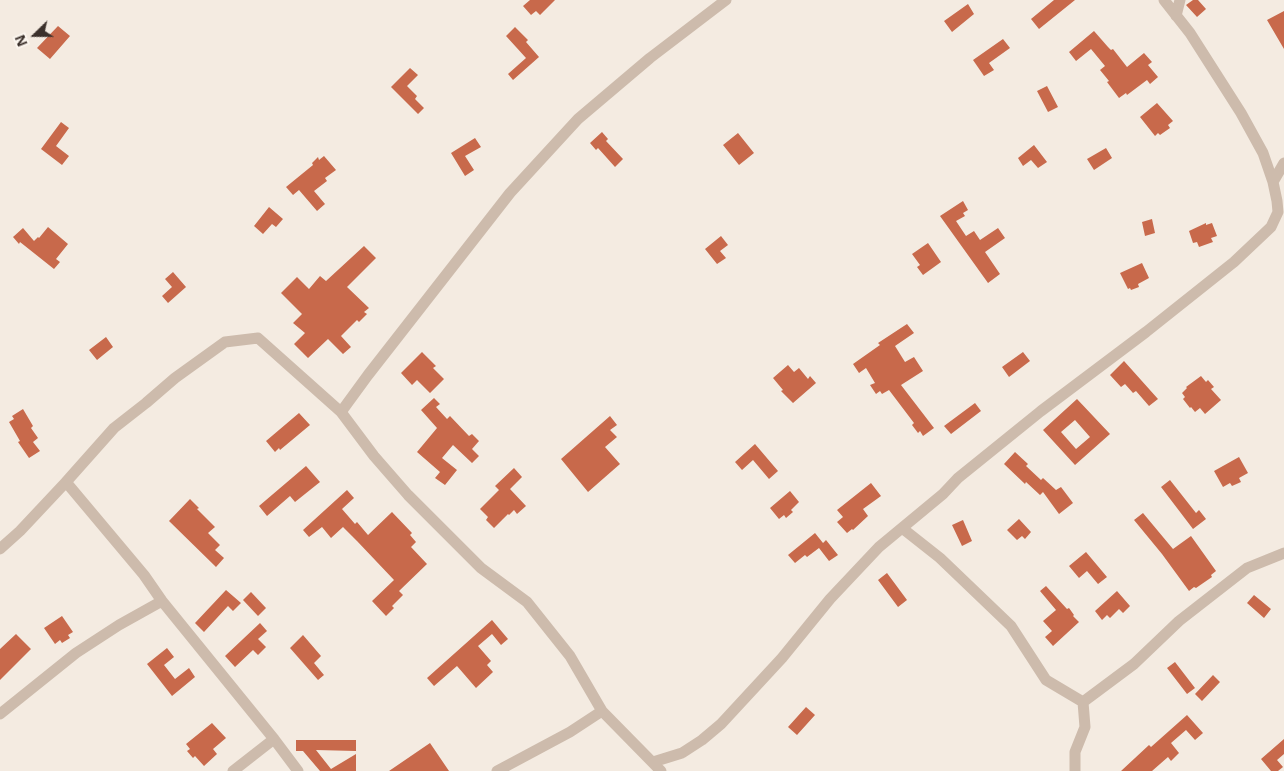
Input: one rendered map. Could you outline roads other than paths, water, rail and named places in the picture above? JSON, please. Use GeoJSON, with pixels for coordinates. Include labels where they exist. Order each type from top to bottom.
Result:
{"type":"FeatureCollection","features":[{"type":"Feature","properties":{"kind":"street"},"geometry":{"type":"LineString","coordinates":[[342,412],[373,368],[510,193],[578,119],[650,58],[726,0]]}},
{"type":"Feature","properties":{"kind":"street"},"geometry":{"type":"LineString","coordinates":[[653,762],[682,753],[702,740],[721,724],[782,658],[830,599],[879,547],[943,494],[958,478],[1041,410],[1146,332],[1234,262],[1271,228],[1278,212],[1273,182],[1263,153],[1241,113],[1190,33],[1164,0]]}},
{"type":"Feature","properties":{"kind":"street"},"geometry":{"type":"LineString","coordinates":[[1176,16],[1180,0]]}},
{"type":"Feature","properties":{"kind":"street"},"geometry":{"type":"LineString","coordinates":[[1273,182],[1284,163]]}},
{"type":"Feature","properties":{"kind":"street"},"geometry":{"type":"LineString","coordinates":[[0,549],[20,531],[114,428],[175,378],[225,342],[258,338],[342,412],[374,456],[408,495],[481,568],[527,602],[570,656],[602,712],[661,771]]}},
{"type":"Feature","properties":{"kind":"street"},"geometry":{"type":"LineString","coordinates":[[66,482],[118,543],[298,771]]}},
{"type":"Feature","properties":{"kind":"street"},"geometry":{"type":"LineString","coordinates":[[902,528],[940,558],[1011,626],[1046,680],[1083,702]]}},
{"type":"Feature","properties":{"kind":"street"},"geometry":{"type":"LineString","coordinates":[[1083,702],[1134,664],[1179,621],[1247,568],[1284,553]]}},
{"type":"Feature","properties":{"kind":"street"},"geometry":{"type":"LineString","coordinates":[[0,714],[76,654],[119,625],[162,601]]}},
{"type":"Feature","properties":{"kind":"street"},"geometry":{"type":"LineString","coordinates":[[1075,771],[1075,752],[1085,727],[1083,702]]}},
{"type":"Feature","properties":{"kind":"street"},"geometry":{"type":"LineString","coordinates":[[497,771],[570,732],[602,712]]}},
{"type":"Feature","properties":{"kind":"street"},"geometry":{"type":"LineString","coordinates":[[233,771],[274,739]]}}]}
